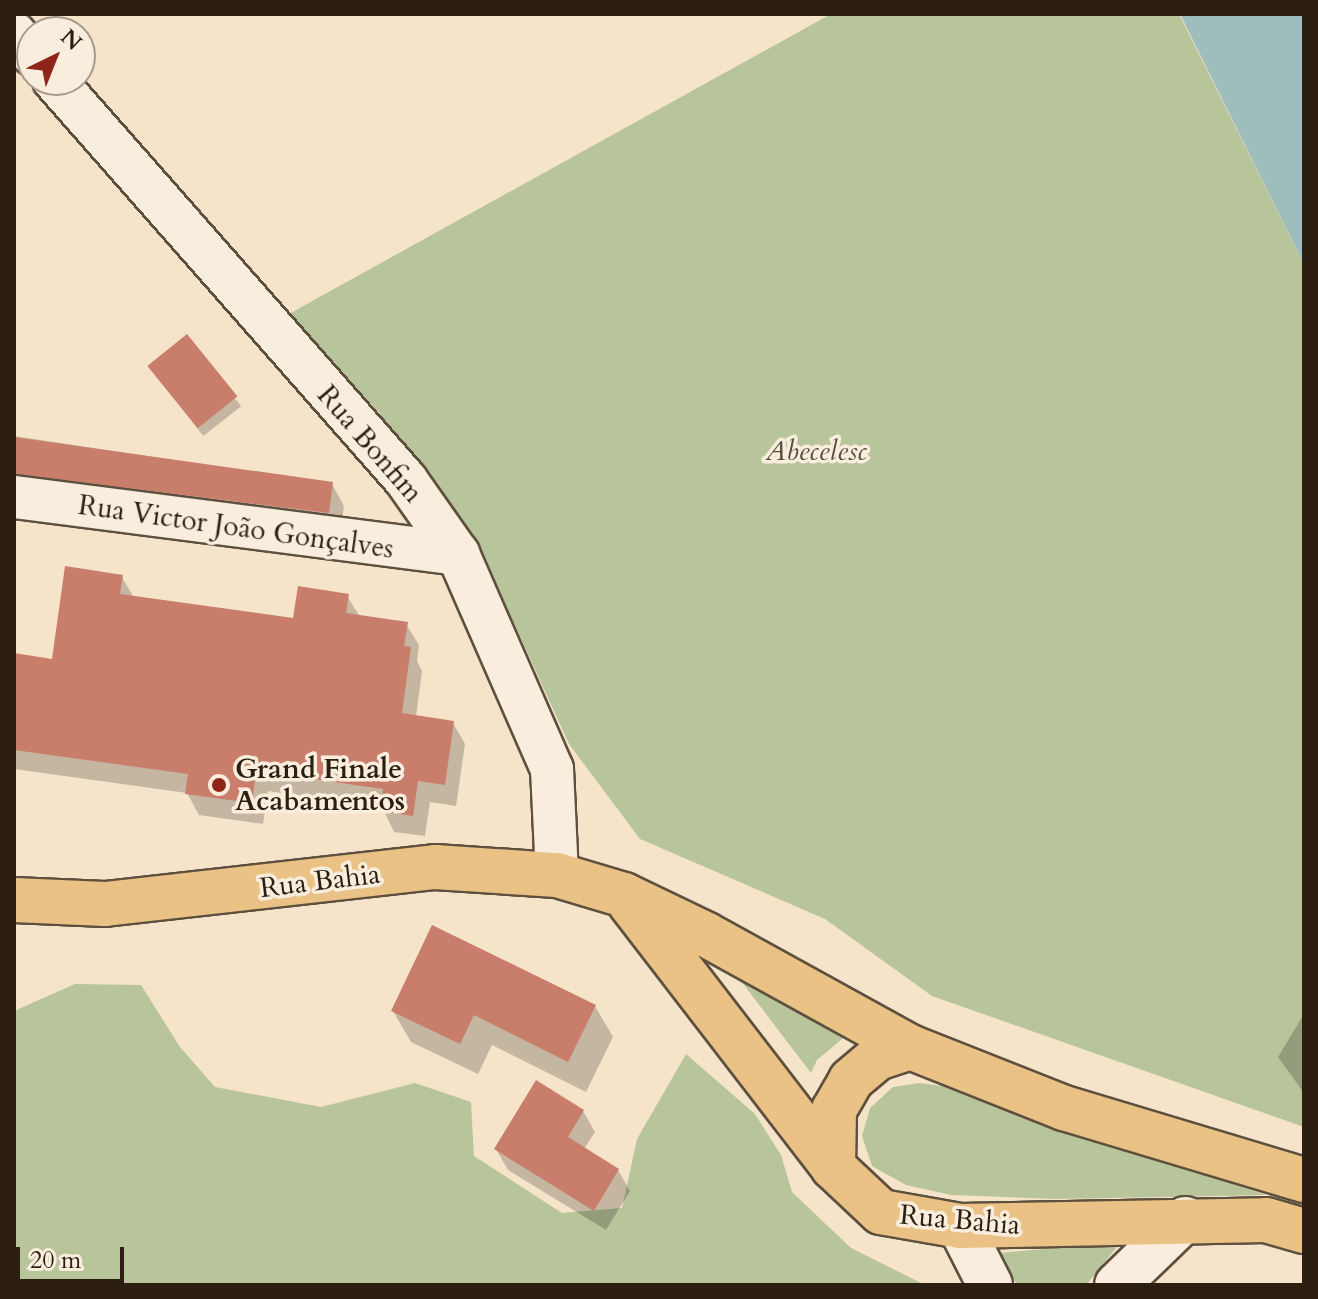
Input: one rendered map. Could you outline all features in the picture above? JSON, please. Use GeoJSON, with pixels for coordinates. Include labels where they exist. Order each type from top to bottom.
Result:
{"type":"FeatureCollection","features":[{"type":"Feature","properties":{"kind":"main road","name":"Rua Bahia"},"geometry":{"type":"LineString","coordinates":[[14,900],[105,904],[435,867],[557,875],[624,895],[910,1047],[1064,1108],[1304,1180]]}},
{"type":"Feature","properties":{"kind":"main road","name":"Rua Bahia"},"geometry":{"type":"LineString","coordinates":[[624,895],[833,1167],[881,1212],[960,1226],[1185,1219],[1266,1220],[1304,1231]]}},
{"type":"Feature","properties":{"kind":"main road"},"geometry":{"type":"LineString","coordinates":[[833,1167],[834,1110],[851,1080],[877,1058],[910,1047]]}},
{"type":"Feature","properties":{"kind":"street","name":"Rua Bonfim"},"geometry":{"type":"LineString","coordinates":[[68,96],[406,480],[458,554],[552,769],[557,875]]}},
{"type":"Feature","properties":{"kind":"street","name":"Rua Victor João Gonçalves"},"geometry":{"type":"LineString","coordinates":[[14,497],[458,554]]}},
{"type":"Feature","properties":{"kind":"street"},"geometry":{"type":"LineString","coordinates":[[1117,1285],[1185,1219]]}},
{"type":"Feature","properties":{"kind":"street"},"geometry":{"type":"LineString","coordinates":[[960,1226],[990,1285]]}},
{"type":"Feature","properties":{"kind":"green space","name":"Abecelesc"},"geometry":{"type":"Polygon","coordinates":[[[831,14],[1179,14],[1304,264],[1304,1127],[932,996],[825,919],[640,839],[569,744],[480,548],[377,410],[287,315],[831,14]]]}},
{"type":"Feature","properties":{"kind":"green space"},"geometry":{"type":"Polygon","coordinates":[[[731,968],[848,1034],[817,1060],[811,1073],[731,968]]]}},
{"type":"Feature","properties":{"kind":"green space"},"geometry":{"type":"Polygon","coordinates":[[[75,984],[141,985],[180,1047],[215,1087],[321,1107],[415,1083],[471,1102],[474,1156],[562,1213],[622,1208],[637,1139],[686,1054],[755,1114],[781,1155],[792,1192],[851,1248],[925,1285],[14,1285],[14,1011],[75,984]]]}},
{"type":"Feature","properties":{"kind":"green space"},"geometry":{"type":"Polygon","coordinates":[[[920,1083],[942,1086],[1266,1195],[1057,1199],[951,1195],[906,1185],[872,1166],[862,1136],[870,1108],[893,1087],[920,1083]]]}},
{"type":"Feature","properties":{"kind":"green space"},"geometry":{"type":"Polygon","coordinates":[[[1121,1242],[1086,1285],[1017,1285],[1000,1253],[1121,1242]]]}},
{"type":"Feature","properties":{"kind":"water"},"geometry":{"type":"Polygon","coordinates":[[[1180,14],[1304,14],[1304,264],[1180,14]]]}},
{"type":"Feature","properties":{"kind":"building"},"geometry":{"type":"Polygon","coordinates":[[[187,334],[237,396],[198,428],[147,366],[187,334]]]}},
{"type":"Feature","properties":{"kind":"building"},"geometry":{"type":"Polygon","coordinates":[[[14,437],[333,482],[329,513],[14,474],[14,437]]]}},
{"type":"Feature","properties":{"kind":"building"},"geometry":{"type":"Polygon","coordinates":[[[65,566],[123,575],[120,594],[293,618],[298,586],[349,594],[346,613],[408,622],[404,646],[411,647],[402,713],[454,721],[445,785],[418,781],[413,816],[380,811],[383,789],[256,771],[252,803],[185,794],[188,774],[14,750],[14,653],[52,659],[65,566]]]}},
{"type":"Feature","properties":{"kind":"building"},"geometry":{"type":"Polygon","coordinates":[[[432,925],[596,1005],[568,1062],[474,1015],[460,1044],[391,1011],[432,925]]]}},
{"type":"Feature","properties":{"kind":"building"},"geometry":{"type":"Polygon","coordinates":[[[536,1080],[584,1110],[568,1137],[619,1169],[594,1211],[494,1149],[536,1080]]]}},
{"type":"Feature","properties":{"kind":"place","name":"Grand Finale Acabamentos"},"geometry":{"type":"Point","coordinates":[219,785]}}]}
